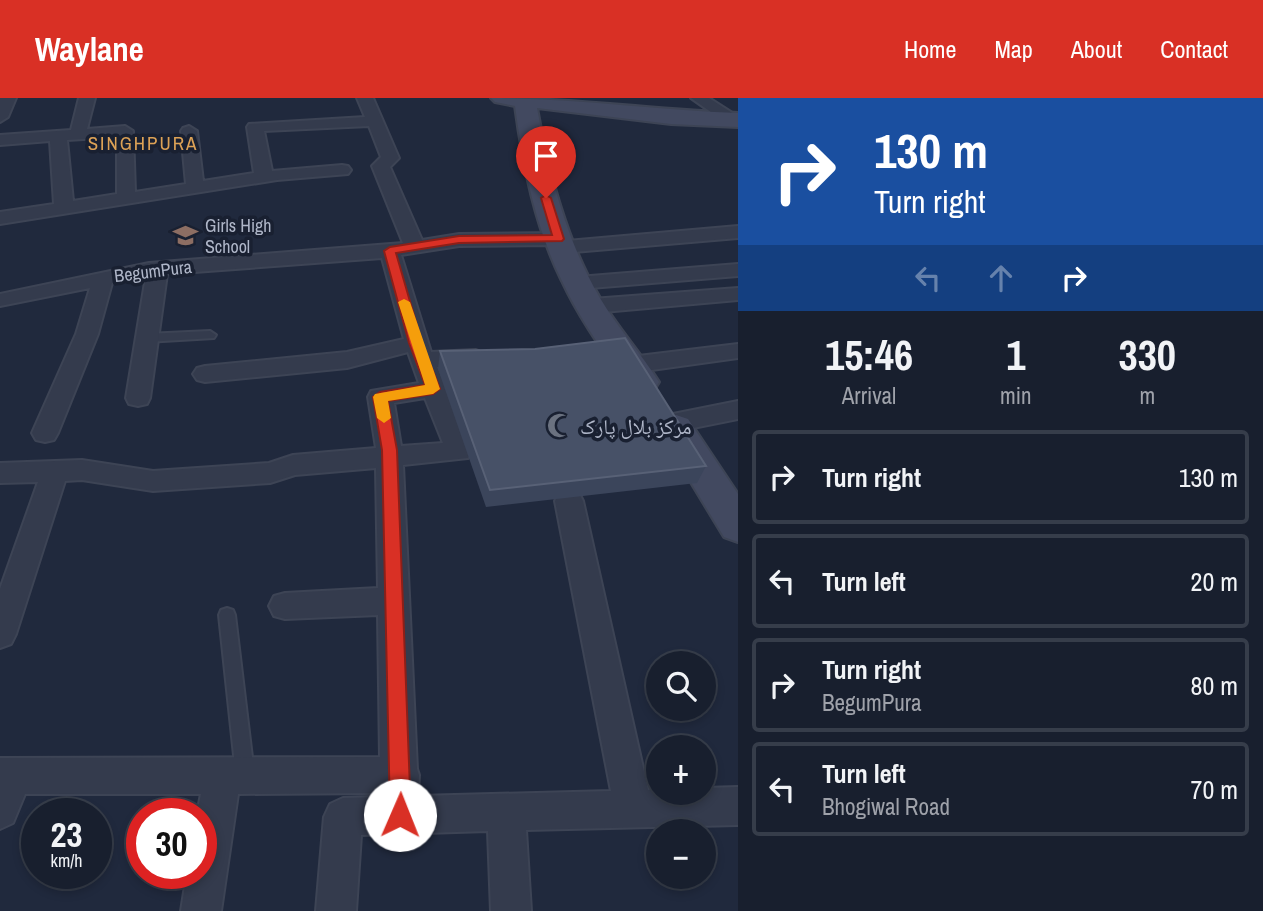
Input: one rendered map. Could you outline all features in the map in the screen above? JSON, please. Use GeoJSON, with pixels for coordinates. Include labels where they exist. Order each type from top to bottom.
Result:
{"type":"FeatureCollection","features":[{"type":"Feature","properties":{"kind":"main road"},"geometry":{"type":"LineString","coordinates":[[734,120],[671,117],[518,99],[560,243],[610,352],[673,423],[738,526]]}},
{"type":"Feature","properties":{"kind":"street"},"geometry":{"type":"LineString","coordinates":[[0,117],[8,98]]}},
{"type":"Feature","properties":{"kind":"street"},"geometry":{"type":"LineString","coordinates":[[78,134],[87,98]]}},
{"type":"Feature","properties":{"kind":"street"},"geometry":{"type":"LineString","coordinates":[[365,98],[390,158],[381,166],[414,245]]}},
{"type":"Feature","properties":{"kind":"street"},"geometry":{"type":"LineString","coordinates":[[699,98],[734,120]]}},
{"type":"Feature","properties":{"kind":"street"},"geometry":{"type":"LineString","coordinates":[[264,177],[255,127],[374,121]]}},
{"type":"Feature","properties":{"kind":"street"},"geometry":{"type":"LineString","coordinates":[[0,140],[125,131],[126,198]]}},
{"type":"Feature","properties":{"kind":"street"},"geometry":{"type":"LineString","coordinates":[[189,131],[195,188]]}},
{"type":"Feature","properties":{"kind":"street"},"geometry":{"type":"LineString","coordinates":[[58,136],[64,208]]}},
{"type":"Feature","properties":{"kind":"street"},"geometry":{"type":"LineString","coordinates":[[0,218],[264,177],[342,170]]}},
{"type":"Feature","properties":{"kind":"street","name":"BegumPura"},"geometry":{"type":"LineString","coordinates":[[0,300],[157,268],[390,251],[414,245],[491,238],[560,243],[738,232]]}},
{"type":"Feature","properties":{"kind":"street"},"geometry":{"type":"LineString","coordinates":[[684,236],[710,273]]}},
{"type":"Feature","properties":{"kind":"street"},"geometry":{"type":"LineString","coordinates":[[0,474],[82,470],[153,481],[270,472],[293,465],[390,459],[459,451],[419,352],[390,251]]}},
{"type":"Feature","properties":{"kind":"street"},"geometry":{"type":"LineString","coordinates":[[138,398],[157,268]]}},
{"type":"Feature","properties":{"kind":"street"},"geometry":{"type":"LineString","coordinates":[[585,295],[738,270]]}},
{"type":"Feature","properties":{"kind":"street"},"geometry":{"type":"LineString","coordinates":[[45,433],[88,334],[103,278]]}},
{"type":"Feature","properties":{"kind":"street"},"geometry":{"type":"LineString","coordinates":[[585,295],[738,294]]}},
{"type":"Feature","properties":{"kind":"street"},"geometry":{"type":"LineString","coordinates":[[610,352],[738,351]]}},
{"type":"Feature","properties":{"kind":"street"},"geometry":{"type":"LineString","coordinates":[[205,374],[419,352],[504,356]]}},
{"type":"Feature","properties":{"kind":"street"},"geometry":{"type":"LineString","coordinates":[[400,815],[401,775],[390,459],[380,397],[433,389]]}},
{"type":"Feature","properties":{"kind":"street"},"geometry":{"type":"LineString","coordinates":[[673,423],[738,410]]}},
{"type":"Feature","properties":{"kind":"street"},"geometry":{"type":"LineString","coordinates":[[0,634],[8,587],[55,471]]}},
{"type":"Feature","properties":{"kind":"street"},"geometry":{"type":"LineString","coordinates":[[569,501],[633,808]]}},
{"type":"Feature","properties":{"kind":"street"},"geometry":{"type":"LineString","coordinates":[[285,606],[395,601]]}},
{"type":"Feature","properties":{"kind":"street"},"geometry":{"type":"LineString","coordinates":[[4,788],[234,774],[401,775]]}},
{"type":"Feature","properties":{"kind":"street"},"geometry":{"type":"LineString","coordinates":[[201,911],[234,774]]}},
{"type":"Feature","properties":{"kind":"street"},"geometry":{"type":"LineString","coordinates":[[335,911],[343,817],[738,806]]}},
{"type":"Feature","properties":{"kind":"street"},"geometry":{"type":"LineString","coordinates":[[506,812],[511,911]]}},
{"type":"Feature","properties":{"kind":"lane"},"geometry":{"type":"LineString","coordinates":[[146,338],[211,335]]}},
{"type":"Feature","properties":{"kind":"lane"},"geometry":{"type":"LineString","coordinates":[[227,615],[234,774]]}},
{"type":"Feature","properties":{"kind":"building","name":"مرکز بلال پارک"},"geometry":{"type":"Polygon","coordinates":[[[625,338],[706,466],[490,490],[440,351],[535,349],[625,338]]]}},
{"type":"Feature","properties":{"kind":"slow traffic"},"geometry":{"type":"LineString","coordinates":[[384,418],[380,397],[433,389],[404,302]]}},
{"type":"Feature","properties":{"kind":"place","name":"Girls High School"},"geometry":{"type":"Point","coordinates":[185,235]}},
{"type":"Feature","properties":{"kind":"place","name":"مرکز بلال پارک"},"geometry":{"type":"Point","coordinates":[560,426]}},
{"type":"Feature","properties":{"kind":"district","name":"SINGHPURA"},"geometry":{"type":"Point","coordinates":[143,143]}},
{"type":"Feature","properties":{"kind":"route"},"geometry":{"type":"LineString","coordinates":[[400,815],[401,775],[389,450],[380,397],[433,389],[416,343],[390,251],[414,245],[459,240],[558,239],[546,198]]}}]}
